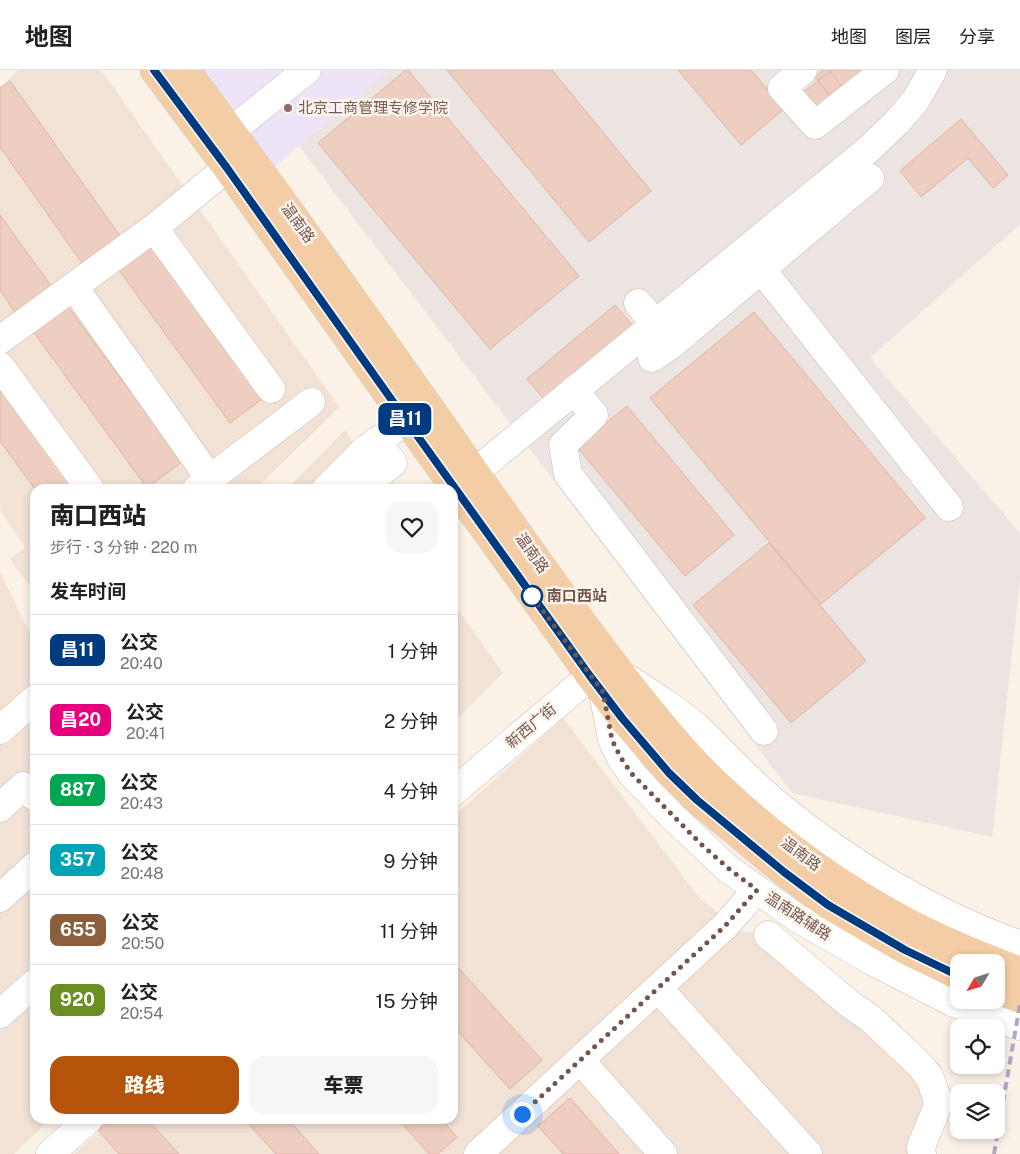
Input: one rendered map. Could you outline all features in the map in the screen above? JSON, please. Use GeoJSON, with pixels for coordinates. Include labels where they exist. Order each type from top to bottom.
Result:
{"type":"FeatureCollection","features":[{"type":"Feature","properties":{"kind":"main road","name":"温南路"},"geometry":{"type":"LineString","coordinates":[[154,70],[227,168],[406,420],[465,480],[607,676],[664,726],[716,783],[792,848],[855,891],[910,923],[948,942],[1020,971]]}},
{"type":"Feature","properties":{"kind":"main road","name":"温南路"},"geometry":{"type":"LineString","coordinates":[[186,70],[428,405],[465,480]]}},
{"type":"Feature","properties":{"kind":"main road","name":"温南路"},"geometry":{"type":"LineString","coordinates":[[607,676],[622,718],[669,773],[697,800],[784,872],[828,905],[905,950],[950,972]]}},
{"type":"Feature","properties":{"kind":"main road"},"geometry":{"type":"LineString","coordinates":[[1005,993],[1020,999]]}},
{"type":"Feature","properties":{"kind":"street"},"geometry":{"type":"LineString","coordinates":[[231,131],[307,70]]}},
{"type":"Feature","properties":{"kind":"street"},"geometry":{"type":"LineString","coordinates":[[803,70],[782,88],[815,125],[885,70]]}},
{"type":"Feature","properties":{"kind":"street"},"geometry":{"type":"LineString","coordinates":[[660,342],[897,122],[916,100],[933,70]]}},
{"type":"Feature","properties":{"kind":"street"},"geometry":{"type":"LineString","coordinates":[[0,340],[154,228],[227,168]]}},
{"type":"Feature","properties":{"kind":"street"},"geometry":{"type":"LineString","coordinates":[[465,480],[574,390],[660,342],[761,269],[870,178]]}},
{"type":"Feature","properties":{"kind":"street"},"geometry":{"type":"LineString","coordinates":[[154,228],[271,389]]}},
{"type":"Feature","properties":{"kind":"street"},"geometry":{"type":"LineString","coordinates":[[761,269],[949,507]]}},
{"type":"Feature","properties":{"kind":"street"},"geometry":{"type":"LineString","coordinates":[[74,287],[204,484],[311,402]]}},
{"type":"Feature","properties":{"kind":"street"},"geometry":{"type":"LineString","coordinates":[[638,302],[660,342]]}},
{"type":"Feature","properties":{"kind":"street"},"geometry":{"type":"LineString","coordinates":[[0,366],[86,484]]}},
{"type":"Feature","properties":{"kind":"street"},"geometry":{"type":"LineString","coordinates":[[574,390],[594,415],[563,445],[568,474],[764,731]]}},
{"type":"Feature","properties":{"kind":"street"},"geometry":{"type":"LineString","coordinates":[[331,484],[376,441],[428,405]]}},
{"type":"Feature","properties":{"kind":"street"},"geometry":{"type":"LineString","coordinates":[[367,484],[393,463],[376,441]]}},
{"type":"Feature","properties":{"kind":"street"},"geometry":{"type":"LineString","coordinates":[[607,676],[673,708],[700,731],[740,772],[777,804],[814,833],[855,861],[936,908],[982,931],[1020,945]]}},
{"type":"Feature","properties":{"kind":"street","name":"新西广街"},"geometry":{"type":"LineString","coordinates":[[458,788],[607,676]]}},
{"type":"Feature","properties":{"kind":"street","name":"温南路辅路"},"geometry":{"type":"LineString","coordinates":[[607,676],[612,740],[621,758],[632,774],[702,845],[728,868],[797,918],[872,961],[954,1003],[1020,1026]]}},
{"type":"Feature","properties":{"kind":"street"},"geometry":{"type":"LineString","coordinates":[[4,718],[30,701]]}},
{"type":"Feature","properties":{"kind":"street"},"geometry":{"type":"LineString","coordinates":[[0,808],[23,786],[30,792]]}},
{"type":"Feature","properties":{"kind":"street"},"geometry":{"type":"LineString","coordinates":[[0,898],[30,871]]}},
{"type":"Feature","properties":{"kind":"street"},"geometry":{"type":"LineString","coordinates":[[478,1154],[725,926],[757,890]]}},
{"type":"Feature","properties":{"kind":"street"},"geometry":{"type":"LineString","coordinates":[[768,935],[851,1006],[870,1018],[920,1065],[930,1078],[938,1100],[936,1110],[921,1147],[922,1154]]}},
{"type":"Feature","properties":{"kind":"street"},"geometry":{"type":"LineString","coordinates":[[0,1014],[30,988]]}},
{"type":"Feature","properties":{"kind":"street"},"geometry":{"type":"LineString","coordinates":[[658,988],[808,1154]]}},
{"type":"Feature","properties":{"kind":"street"},"geometry":{"type":"LineString","coordinates":[[580,1060],[663,1154]]}},
{"type":"Feature","properties":{"kind":"street"},"geometry":{"type":"LineString","coordinates":[[50,1154],[83,1124]]}},
{"type":"Feature","properties":{"kind":"shaded area"},"geometry":{"type":"Polygon","coordinates":[[[18,70],[101,70],[339,407],[261,484],[30,484],[30,586],[10,559],[25,547],[0,510],[0,89],[18,70]]]}},
{"type":"Feature","properties":{"kind":"shaded area","name":"北京工商管理专修学院"},"geometry":{"type":"Polygon","coordinates":[[[203,70],[391,70],[275,166],[203,70]]]}},
{"type":"Feature","properties":{"kind":"shaded area"},"geometry":{"type":"Polygon","coordinates":[[[391,70],[1020,70],[1020,224],[870,358],[1020,533],[1020,579],[992,837],[792,793],[299,146],[391,70]]]}},
{"type":"Feature","properties":{"kind":"shaded area"},"geometry":{"type":"Polygon","coordinates":[[[345,430],[376,484],[292,484],[345,430]]]}},
{"type":"Feature","properties":{"kind":"shaded area"},"geometry":{"type":"Polygon","coordinates":[[[0,572],[30,634],[30,1124],[45,1124],[14,1154],[0,1154],[0,572]]]}},
{"type":"Feature","properties":{"kind":"shaded area"},"geometry":{"type":"Polygon","coordinates":[[[458,609],[503,673],[458,718],[458,609]]]}},
{"type":"Feature","properties":{"kind":"shaded area"},"geometry":{"type":"Polygon","coordinates":[[[563,718],[700,899],[744,932],[756,933],[764,922],[942,1066],[912,1154],[74,1154],[108,1124],[458,1124],[458,812],[563,718]]]}},
{"type":"Feature","properties":{"kind":"building"},"geometry":{"type":"Polygon","coordinates":[[[408,70],[579,276],[490,349],[318,143],[408,70]]]}},
{"type":"Feature","properties":{"kind":"building"},"geometry":{"type":"Polygon","coordinates":[[[447,70],[552,70],[651,191],[589,242],[447,70]]]}},
{"type":"Feature","properties":{"kind":"building"},"geometry":{"type":"Polygon","coordinates":[[[678,70],[751,70],[784,109],[741,145],[678,70]]]}},
{"type":"Feature","properties":{"kind":"building"},"geometry":{"type":"Polygon","coordinates":[[[823,70],[829,70],[845,90],[833,100],[815,77],[823,70]]]}},
{"type":"Feature","properties":{"kind":"building"},"geometry":{"type":"Polygon","coordinates":[[[832,70],[864,70],[815,109],[802,93],[832,70]]]}},
{"type":"Feature","properties":{"kind":"building"},"geometry":{"type":"Polygon","coordinates":[[[10,81],[125,243],[87,270],[0,147],[0,88],[10,81]]]}},
{"type":"Feature","properties":{"kind":"building"},"geometry":{"type":"Polygon","coordinates":[[[961,119],[1008,175],[993,188],[968,158],[921,197],[900,171],[961,119]]]}},
{"type":"Feature","properties":{"kind":"building"},"geometry":{"type":"Polygon","coordinates":[[[0,215],[51,286],[15,312],[0,290],[0,215]]]}},
{"type":"Feature","properties":{"kind":"building"},"geometry":{"type":"Polygon","coordinates":[[[152,240],[266,396],[230,423],[116,266],[152,240]]]}},
{"type":"Feature","properties":{"kind":"building"},"geometry":{"type":"Polygon","coordinates":[[[66,304],[182,462],[152,484],[144,484],[32,330],[66,304]]]}},
{"type":"Feature","properties":{"kind":"building"},"geometry":{"type":"Polygon","coordinates":[[[615,305],[633,326],[545,400],[527,379],[615,305]]]}},
{"type":"Feature","properties":{"kind":"building"},"geometry":{"type":"Polygon","coordinates":[[[754,312],[925,518],[821,604],[650,398],[754,312]]]}},
{"type":"Feature","properties":{"kind":"building"},"geometry":{"type":"Polygon","coordinates":[[[0,388],[70,484],[31,484],[0,441],[0,388]]]}},
{"type":"Feature","properties":{"kind":"building"},"geometry":{"type":"Polygon","coordinates":[[[627,406],[734,535],[685,576],[577,447],[627,406]]]}},
{"type":"Feature","properties":{"kind":"building"},"geometry":{"type":"Polygon","coordinates":[[[769,543],[866,661],[791,723],[693,605],[769,543]]]}},
{"type":"Feature","properties":{"kind":"building"},"geometry":{"type":"Polygon","coordinates":[[[458,968],[542,1060],[510,1089],[458,1032],[458,968]]]}},
{"type":"Feature","properties":{"kind":"building"},"geometry":{"type":"Polygon","coordinates":[[[570,1098],[619,1154],[563,1154],[538,1126],[570,1098]]]}},
{"type":"Feature","properties":{"kind":"building"},"geometry":{"type":"Polygon","coordinates":[[[105,1124],[152,1124],[179,1154],[119,1154],[98,1130],[105,1124]]]}},
{"type":"Feature","properties":{"kind":"building"},"geometry":{"type":"Polygon","coordinates":[[[249,1124],[292,1124],[319,1154],[276,1154],[249,1124]]]}},
{"type":"Feature","properties":{"kind":"building"},"geometry":{"type":"Polygon","coordinates":[[[402,1124],[445,1124],[457,1137],[438,1154],[429,1154],[402,1124]]]}},
{"type":"Feature","properties":{"kind":"railway"},"geometry":{"type":"LineString","coordinates":[[994,1154],[1020,1004]]}},
{"type":"Feature","properties":{"kind":"bus line","name":"昌11"},"geometry":{"type":"LineString","coordinates":[[154,70],[227,168],[452,484]]}},
{"type":"Feature","properties":{"kind":"bus line","name":"昌11"},"geometry":{"type":"LineString","coordinates":[[458,492],[590,676],[622,718],[669,773],[697,800],[784,872],[828,905],[905,950],[950,972]]}},
{"type":"Feature","properties":{"kind":"place","name":"北京工商管理专修学院"},"geometry":{"type":"Point","coordinates":[288,108]}},
{"type":"Feature","properties":{"kind":"place","name":"南口西站"},"geometry":{"type":"Point","coordinates":[532,596]}},
{"type":"Feature","properties":{"kind":"route"},"geometry":{"type":"LineString","coordinates":[[522,1114],[725,926],[757,890],[702,845],[632,774],[612,740],[603,692],[532,596]]}}]}
